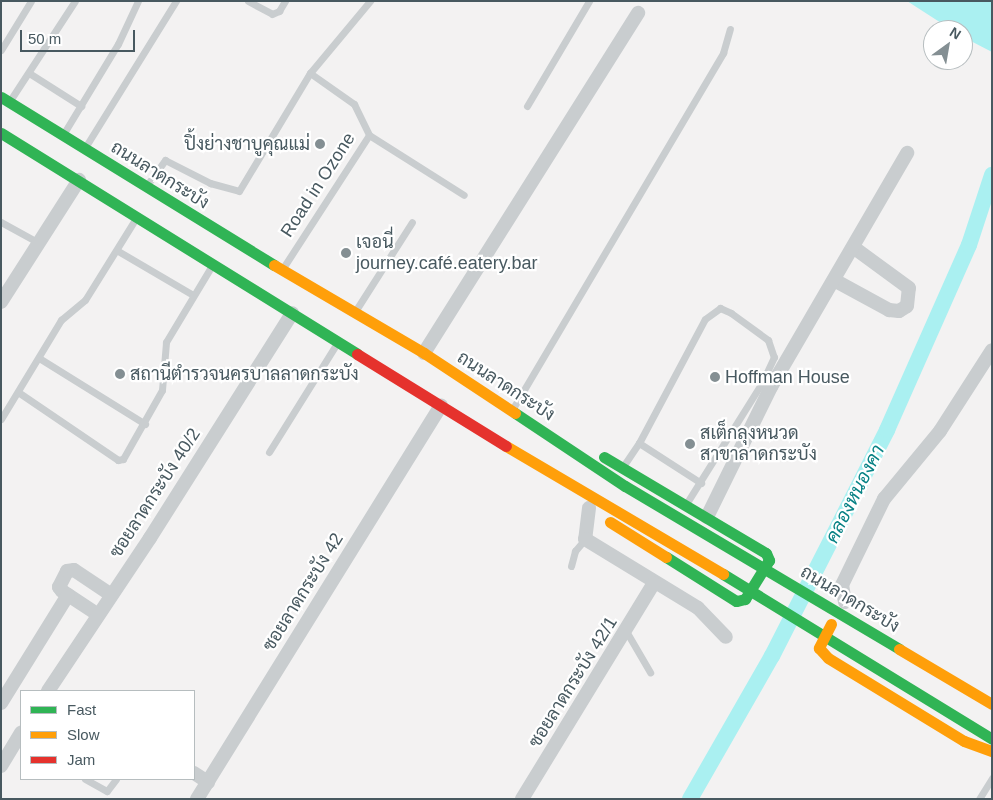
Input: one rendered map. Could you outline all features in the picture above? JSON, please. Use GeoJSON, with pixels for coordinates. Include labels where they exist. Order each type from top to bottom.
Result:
{"type":"FeatureCollection","features":[{"type":"Feature","properties":{"kind":"main road","name":"ถนนลาดกระบัง"},"geometry":{"type":"LineString","coordinates":[[5,99],[228,238],[424,353],[525,418],[625,486],[992,704]]}},
{"type":"Feature","properties":{"kind":"main road"},"geometry":{"type":"LineString","coordinates":[[1,133],[507,447],[611,506],[992,739]]}},
{"type":"Feature","properties":{"kind":"main road"},"geometry":{"type":"LineString","coordinates":[[212,264],[228,238]]}},
{"type":"Feature","properties":{"kind":"main road"},"geometry":{"type":"LineString","coordinates":[[507,447],[551,484],[725,595],[743,602],[769,556],[686,504],[575,440],[525,418]]}},
{"type":"Feature","properties":{"kind":"main road"},"geometry":{"type":"LineString","coordinates":[[992,695],[976,681],[845,602],[820,642],[821,652],[964,741],[992,751]]}},
{"type":"Feature","properties":{"kind":"street"},"geometry":{"type":"LineString","coordinates":[[424,353],[638,13]]}},
{"type":"Feature","properties":{"kind":"street"},"geometry":{"type":"LineString","coordinates":[[707,517],[771,387],[907,153]]}},
{"type":"Feature","properties":{"kind":"street"},"geometry":{"type":"LineString","coordinates":[[1,302],[79,180]]}},
{"type":"Feature","properties":{"kind":"street"},"geometry":{"type":"LineString","coordinates":[[834,280],[889,310],[899,311],[908,306],[909,288],[853,248]]}},
{"type":"Feature","properties":{"kind":"street","name":"ซอยลาดกระบัง 40/2"},"geometry":{"type":"LineString","coordinates":[[49,690],[110,594],[150,538],[292,313]]}},
{"type":"Feature","properties":{"kind":"street"},"geometry":{"type":"LineString","coordinates":[[845,602],[842,585],[884,499],[940,431],[992,350]]}},
{"type":"Feature","properties":{"kind":"street","name":"ซอยลาดกระบัง 42"},"geometry":{"type":"LineString","coordinates":[[197,799],[442,406]]}},
{"type":"Feature","properties":{"kind":"street"},"geometry":{"type":"LineString","coordinates":[[589,508],[585,539],[654,583],[698,608],[726,636]]}},
{"type":"Feature","properties":{"kind":"street"},"geometry":{"type":"LineString","coordinates":[[97,614],[68,596],[59,587],[70,569],[110,594]]}},
{"type":"Feature","properties":{"kind":"street","name":"ซอยลาดกระบัง 42/1"},"geometry":{"type":"LineString","coordinates":[[522,799],[654,583]]}},
{"type":"Feature","properties":{"kind":"street"},"geometry":{"type":"LineString","coordinates":[[1,703],[68,596]]}},
{"type":"Feature","properties":{"kind":"street"},"geometry":{"type":"LineString","coordinates":[[1,766],[20,735]]}},
{"type":"Feature","properties":{"kind":"street"},"geometry":{"type":"LineString","coordinates":[[195,775],[208,782]]}},
{"type":"Feature","properties":{"kind":"lane"},"geometry":{"type":"LineString","coordinates":[[1,50],[31,1]]}},
{"type":"Feature","properties":{"kind":"lane"},"geometry":{"type":"LineString","coordinates":[[5,99],[29,73],[75,1]]}},
{"type":"Feature","properties":{"kind":"lane"},"geometry":{"type":"LineString","coordinates":[[62,135],[138,8],[138,1]]}},
{"type":"Feature","properties":{"kind":"lane"},"geometry":{"type":"LineString","coordinates":[[85,149],[176,1]]}},
{"type":"Feature","properties":{"kind":"lane"},"geometry":{"type":"LineString","coordinates":[[248,1],[272,14],[279,11],[285,1]]}},
{"type":"Feature","properties":{"kind":"lane"},"geometry":{"type":"LineString","coordinates":[[146,187],[165,160],[210,184],[239,191],[310,73],[370,1]]}},
{"type":"Feature","properties":{"kind":"lane"},"geometry":{"type":"LineString","coordinates":[[527,106],[589,1]]}},
{"type":"Feature","properties":{"kind":"lane"},"geometry":{"type":"LineString","coordinates":[[512,410],[723,53],[730,29]]}},
{"type":"Feature","properties":{"kind":"lane"},"geometry":{"type":"LineString","coordinates":[[29,73],[81,106]]}},
{"type":"Feature","properties":{"kind":"lane"},"geometry":{"type":"LineString","coordinates":[[310,73],[354,104],[369,135]]}},
{"type":"Feature","properties":{"kind":"lane","name":"Road in Ozone"},"geometry":{"type":"LineString","coordinates":[[281,270],[369,135],[464,195]]}},
{"type":"Feature","properties":{"kind":"lane"},"geometry":{"type":"LineString","coordinates":[[1,418],[61,320],[82,303],[118,252],[136,218]]}},
{"type":"Feature","properties":{"kind":"lane"},"geometry":{"type":"LineString","coordinates":[[1,222],[39,243]]}},
{"type":"Feature","properties":{"kind":"lane"},"geometry":{"type":"LineString","coordinates":[[354,313],[412,222]]}},
{"type":"Feature","properties":{"kind":"lane"},"geometry":{"type":"LineString","coordinates":[[118,252],[193,295]]}},
{"type":"Feature","properties":{"kind":"lane"},"geometry":{"type":"LineString","coordinates":[[18,392],[118,460],[126,455],[145,424],[162,390],[166,342],[212,264]]}},
{"type":"Feature","properties":{"kind":"lane"},"geometry":{"type":"LineString","coordinates":[[622,467],[639,443],[705,319],[720,308],[731,313],[768,340],[774,357],[763,381],[686,504]]}},
{"type":"Feature","properties":{"kind":"lane"},"geometry":{"type":"LineString","coordinates":[[269,452],[338,341]]}},
{"type":"Feature","properties":{"kind":"lane"},"geometry":{"type":"LineString","coordinates":[[39,358],[145,424]]}},
{"type":"Feature","properties":{"kind":"lane"},"geometry":{"type":"LineString","coordinates":[[639,443],[700,483]]}},
{"type":"Feature","properties":{"kind":"lane"},"geometry":{"type":"LineString","coordinates":[[571,566],[575,551],[585,539]]}},
{"type":"Feature","properties":{"kind":"lane"},"geometry":{"type":"LineString","coordinates":[[626,631],[650,672]]}},
{"type":"Feature","properties":{"kind":"lane"},"geometry":{"type":"LineString","coordinates":[[979,799],[992,778]]}},
{"type":"Feature","properties":{"kind":"lane"},"geometry":{"type":"LineString","coordinates":[[87,780],[107,791],[115,780]]}},
{"type":"Feature","properties":{"kind":"water"},"geometry":{"type":"Polygon","coordinates":[[[907,1],[992,1],[992,52],[973,42],[973,20],[936,20],[907,1]]]}},
{"type":"Feature","properties":{"kind":"waterway","name":"คลองหนองคา"},"geometry":{"type":"LineString","coordinates":[[690,799],[772,656],[887,430],[969,245],[992,175]]}},
{"type":"Feature","properties":{"kind":"traffic: fast"},"geometry":{"type":"LineString","coordinates":[[1,97],[274,265]]}},
{"type":"Feature","properties":{"kind":"traffic: fast"},"geometry":{"type":"LineString","coordinates":[[1,133],[357,354]]}},
{"type":"Feature","properties":{"kind":"traffic: fast"},"geometry":{"type":"LineString","coordinates":[[515,413],[625,486],[899,649]]}},
{"type":"Feature","properties":{"kind":"traffic: fast"},"geometry":{"type":"LineString","coordinates":[[604,457],[766,553],[769,560],[745,599],[736,601],[666,557]]}},
{"type":"Feature","properties":{"kind":"traffic: fast"},"geometry":{"type":"LineString","coordinates":[[723,574],[992,739]]}},
{"type":"Feature","properties":{"kind":"traffic: slow"},"geometry":{"type":"LineString","coordinates":[[274,265],[424,353],[515,413]]}},
{"type":"Feature","properties":{"kind":"traffic: slow"},"geometry":{"type":"LineString","coordinates":[[506,446],[723,574]]}},
{"type":"Feature","properties":{"kind":"traffic: slow"},"geometry":{"type":"LineString","coordinates":[[610,522],[666,557]]}},
{"type":"Feature","properties":{"kind":"traffic: slow"},"geometry":{"type":"LineString","coordinates":[[831,624],[819,648],[828,658],[964,741],[992,751]]}},
{"type":"Feature","properties":{"kind":"traffic: slow"},"geometry":{"type":"LineString","coordinates":[[899,649],[992,704]]}},
{"type":"Feature","properties":{"kind":"traffic: jam"},"geometry":{"type":"LineString","coordinates":[[357,354],[506,446]]}},
{"type":"Feature","properties":{"kind":"place","name":"ปิ้งย่างชาบูคุณแม่"},"geometry":{"type":"Point","coordinates":[320,144]}},
{"type":"Feature","properties":{"kind":"place","name":"เจอนี่ journey.café.eatery.bar"},"geometry":{"type":"Point","coordinates":[346,253]}},
{"type":"Feature","properties":{"kind":"place","name":"สถานีตำรวจนครบาลลาดกระบัง"},"geometry":{"type":"Point","coordinates":[120,374]}},
{"type":"Feature","properties":{"kind":"place","name":"Hoffman House"},"geometry":{"type":"Point","coordinates":[715,377]}},
{"type":"Feature","properties":{"kind":"place","name":"สเต็กลุงหนวด สาขาลาดกระบัง"},"geometry":{"type":"Point","coordinates":[690,444]}}]}
